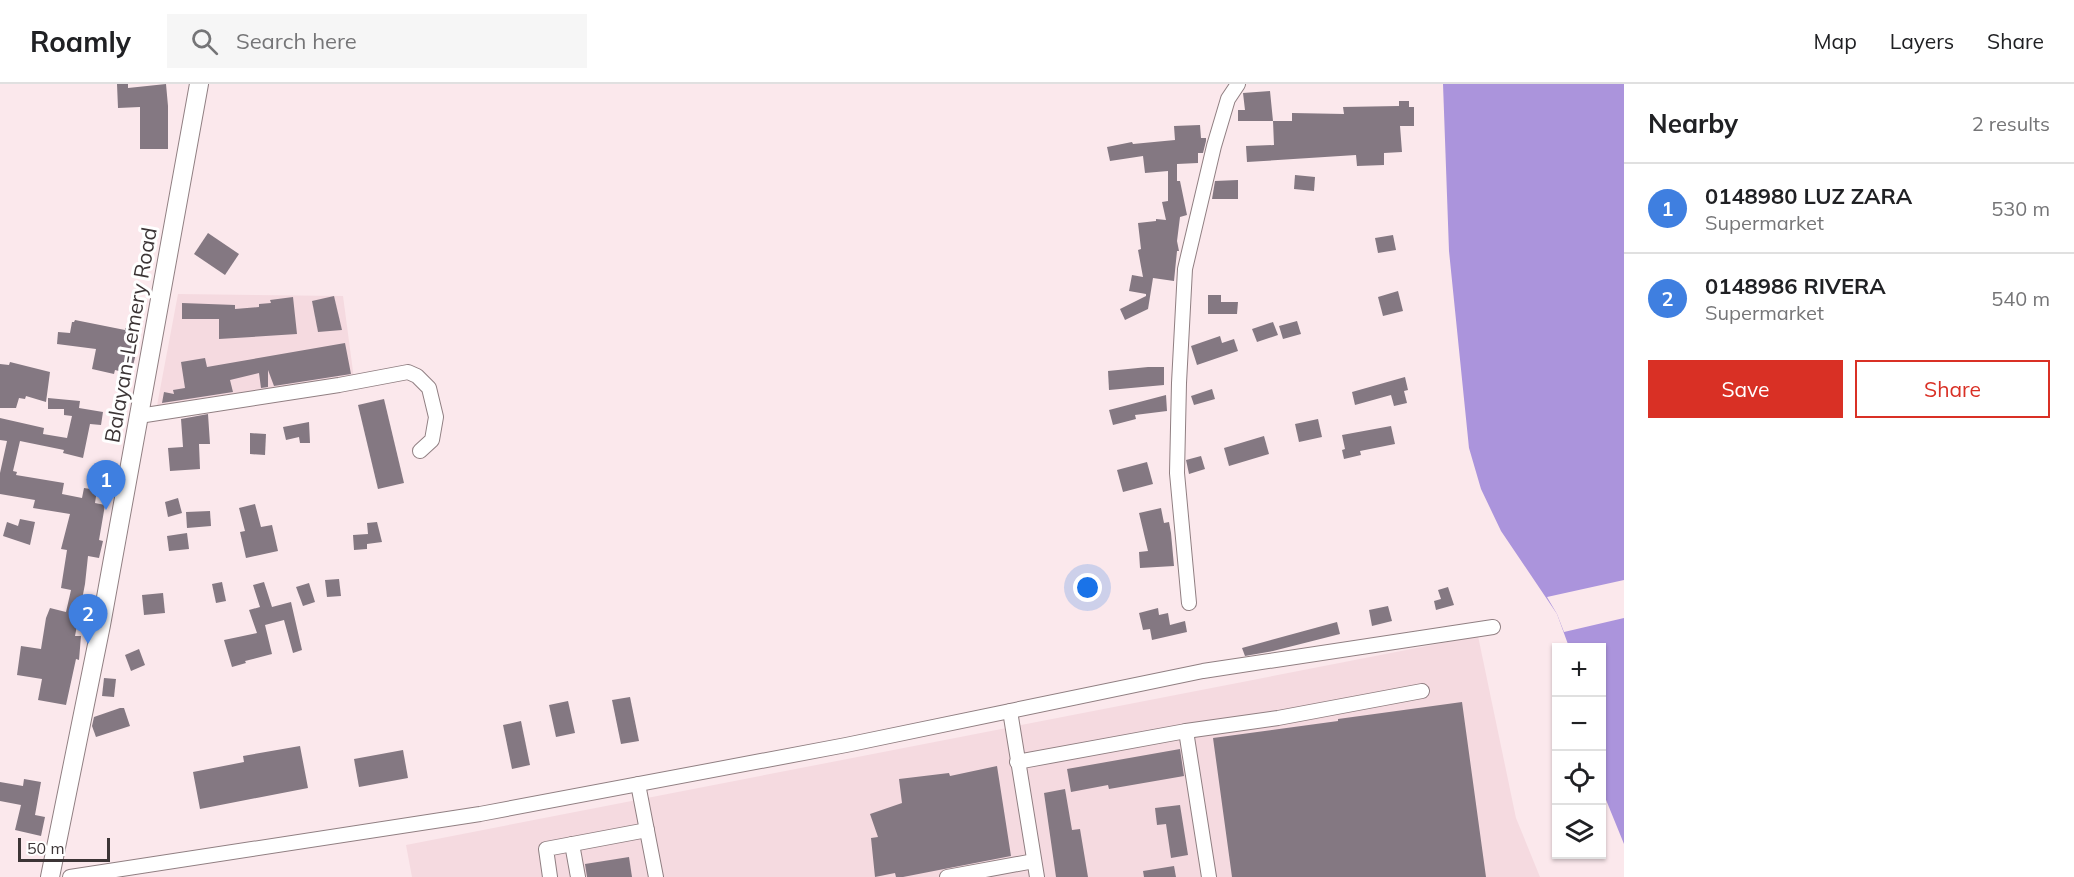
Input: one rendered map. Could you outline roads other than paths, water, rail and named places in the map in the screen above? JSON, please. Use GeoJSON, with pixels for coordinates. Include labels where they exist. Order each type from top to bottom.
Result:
{"type":"FeatureCollection","features":[{"type":"Feature","properties":{"kind":"main road","name":"Balayan-Lemery Road"},"geometry":{"type":"LineString","coordinates":[[50,877],[90,679],[199,84]]}},
{"type":"Feature","properties":{"kind":"street"},"geometry":{"type":"LineString","coordinates":[[1189,603],[1177,473],[1185,269],[1214,146],[1228,99],[1238,84]]}},
{"type":"Feature","properties":{"kind":"street"},"geometry":{"type":"LineString","coordinates":[[139,416],[408,372],[417,376],[429,388],[436,417],[432,440],[420,451]]}},
{"type":"Feature","properties":{"kind":"street"},"geometry":{"type":"LineString","coordinates":[[70,877],[480,814],[846,745],[1203,671],[1493,627]]}},
{"type":"Feature","properties":{"kind":"street"},"geometry":{"type":"LineString","coordinates":[[1017,762],[1186,730],[1278,718],[1422,691]]}},
{"type":"Feature","properties":{"kind":"street"},"geometry":{"type":"LineString","coordinates":[[1010,711],[1037,877]]}},
{"type":"Feature","properties":{"kind":"street"},"geometry":{"type":"LineString","coordinates":[[1186,730],[1209,877]]}},
{"type":"Feature","properties":{"kind":"street"},"geometry":{"type":"LineString","coordinates":[[638,784],[656,877]]}},
{"type":"Feature","properties":{"kind":"street"},"geometry":{"type":"LineString","coordinates":[[550,877],[546,849],[647,830]]}},
{"type":"Feature","properties":{"kind":"street"},"geometry":{"type":"LineString","coordinates":[[572,844],[578,877]]}},
{"type":"Feature","properties":{"kind":"street"},"geometry":{"type":"LineString","coordinates":[[947,877],[1034,861]]}},
{"type":"Feature","properties":{"kind":"place","name":"0148980 LUZ ZARA"},"geometry":{"type":"Point","coordinates":[106,510]}},
{"type":"Feature","properties":{"kind":"place","name":"0148986 RIVERA"},"geometry":{"type":"Point","coordinates":[88,644]}}]}
